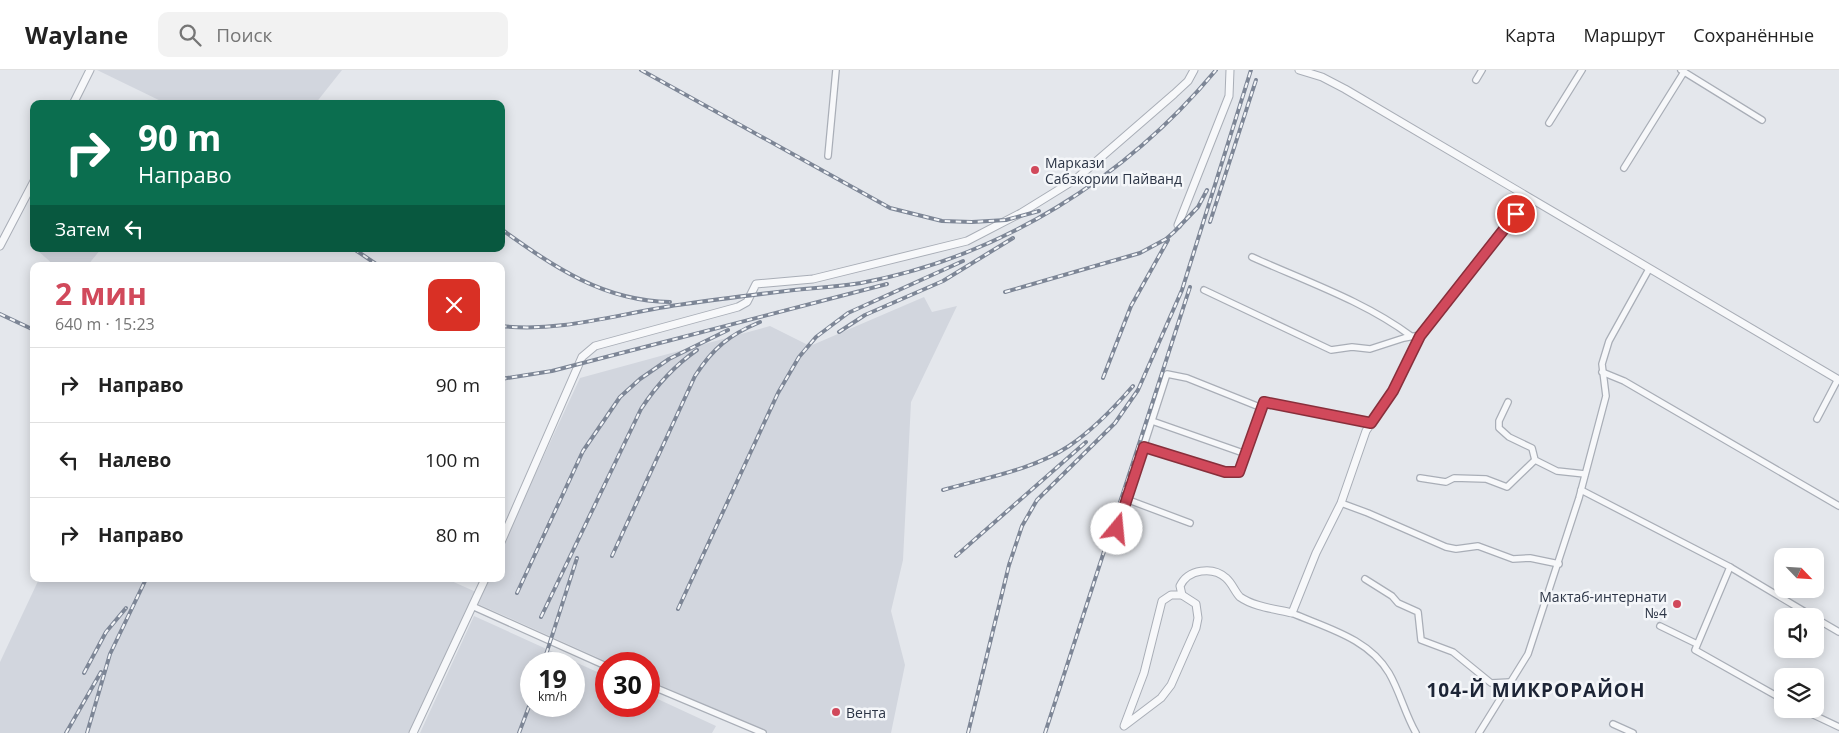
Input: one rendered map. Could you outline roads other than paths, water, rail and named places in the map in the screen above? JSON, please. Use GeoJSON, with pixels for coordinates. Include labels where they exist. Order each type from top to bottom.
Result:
{"type":"FeatureCollection","features":[{"type":"Feature","properties":{"kind":"street"},"geometry":{"type":"LineString","coordinates":[[75,100],[90,70]]}},
{"type":"Feature","properties":{"kind":"street"},"geometry":{"type":"LineString","coordinates":[[828,156],[836,70]]}},
{"type":"Feature","properties":{"kind":"street"},"geometry":{"type":"LineString","coordinates":[[505,533],[582,357],[595,346],[738,307],[747,302],[756,284],[813,279],[966,241],[1021,213],[1076,179],[1181,87],[1194,70]]}},
{"type":"Feature","properties":{"kind":"street"},"geometry":{"type":"LineString","coordinates":[[1178,225],[1229,96],[1230,70]]}},
{"type":"Feature","properties":{"kind":"street"},"geometry":{"type":"LineString","coordinates":[[1299,70],[1322,77],[1345,89],[1838,380],[1816,419]]}},
{"type":"Feature","properties":{"kind":"street"},"geometry":{"type":"LineString","coordinates":[[1476,80],[1482,70]]}},
{"type":"Feature","properties":{"kind":"street"},"geometry":{"type":"LineString","coordinates":[[1549,123],[1582,70]]}},
{"type":"Feature","properties":{"kind":"street"},"geometry":{"type":"LineString","coordinates":[[1624,168],[1683,71],[1762,120]]}},
{"type":"Feature","properties":{"kind":"street"},"geometry":{"type":"LineString","coordinates":[[0,246],[30,189]]}},
{"type":"Feature","properties":{"kind":"street"},"geometry":{"type":"LineString","coordinates":[[1292,613],[1316,553],[1341,504],[1366,431],[1393,391],[1420,336],[1503,229],[1529,199]]}},
{"type":"Feature","properties":{"kind":"street"},"geometry":{"type":"LineString","coordinates":[[1252,257],[1351,301],[1393,323],[1411,336]]}},
{"type":"Feature","properties":{"kind":"street"},"geometry":{"type":"LineString","coordinates":[[1479,733],[1528,654],[1581,490],[1606,396],[1602,372],[1609,341],[1649,269]]}},
{"type":"Feature","properties":{"kind":"street"},"geometry":{"type":"LineString","coordinates":[[1204,290],[1331,350],[1352,347],[1370,349],[1411,336],[1420,336]]}},
{"type":"Feature","properties":{"kind":"street"},"geometry":{"type":"LineString","coordinates":[[1602,372],[1632,386],[1839,506]]}},
{"type":"Feature","properties":{"kind":"street"},"geometry":{"type":"LineString","coordinates":[[1112,544],[1167,374],[1187,378],[1262,408]]}},
{"type":"Feature","properties":{"kind":"street"},"geometry":{"type":"LineString","coordinates":[[1144,447],[1225,472],[1239,472],[1264,402],[1371,423]]}},
{"type":"Feature","properties":{"kind":"street"},"geometry":{"type":"LineString","coordinates":[[1508,402],[1499,421],[1499,428],[1509,436],[1532,448],[1536,460],[1557,471],[1585,474]]}},
{"type":"Feature","properties":{"kind":"street"},"geometry":{"type":"LineString","coordinates":[[1152,421],[1246,454]]}},
{"type":"Feature","properties":{"kind":"street"},"geometry":{"type":"LineString","coordinates":[[1420,478],[1446,482],[1454,478],[1486,479],[1507,487],[1513,484],[1536,460]]}},
{"type":"Feature","properties":{"kind":"street"},"geometry":{"type":"LineString","coordinates":[[1581,490],[1730,567],[1799,608]]}},
{"type":"Feature","properties":{"kind":"street"},"geometry":{"type":"LineString","coordinates":[[1126,499],[1190,523]]}},
{"type":"Feature","properties":{"kind":"street"},"geometry":{"type":"LineString","coordinates":[[1341,504],[1368,513],[1446,547],[1456,549],[1478,546],[1513,559],[1530,558],[1558,564]]}},
{"type":"Feature","properties":{"kind":"street"},"geometry":{"type":"LineString","coordinates":[[1730,567],[1695,650],[1774,694]]}},
{"type":"Feature","properties":{"kind":"street"},"geometry":{"type":"LineString","coordinates":[[1182,595],[1180,586],[1190,575],[1199,571],[1212,572],[1225,577],[1239,596],[1252,603],[1292,613],[1344,634],[1365,647],[1380,660],[1389,674],[1416,733]]}},
{"type":"Feature","properties":{"kind":"street"},"geometry":{"type":"LineString","coordinates":[[1365,579],[1392,596],[1398,603],[1418,612],[1421,640],[1453,652],[1491,683],[1510,682]]}},
{"type":"Feature","properties":{"kind":"street"},"geometry":{"type":"LineString","coordinates":[[413,733],[484,582]]}},
{"type":"Feature","properties":{"kind":"street"},"geometry":{"type":"LineString","coordinates":[[1171,595],[1182,595],[1196,604],[1198,618],[1196,628],[1171,685],[1161,698],[1122,730],[1144,673],[1162,601],[1171,595]]}},
{"type":"Feature","properties":{"kind":"street"},"geometry":{"type":"LineString","coordinates":[[472,606],[595,661]]}},
{"type":"Feature","properties":{"kind":"street"},"geometry":{"type":"LineString","coordinates":[[1824,623],[1839,632]]}},
{"type":"Feature","properties":{"kind":"street"},"geometry":{"type":"LineString","coordinates":[[1660,626],[1697,644]]}},
{"type":"Feature","properties":{"kind":"street"},"geometry":{"type":"LineString","coordinates":[[660,690],[763,733]]}},
{"type":"Feature","properties":{"kind":"street"},"geometry":{"type":"LineString","coordinates":[[1820,718],[1839,727]]}},
{"type":"Feature","properties":{"kind":"street"},"geometry":{"type":"LineString","coordinates":[[1613,724],[1632,733]]}},
{"type":"Feature","properties":{"kind":"railway"},"geometry":{"type":"LineString","coordinates":[[641,70],[890,208],[942,221],[972,222],[1006,220],[1039,211]]}},
{"type":"Feature","properties":{"kind":"railway"},"geometry":{"type":"LineString","coordinates":[[505,326],[548,327],[698,302],[861,283],[912,271],[962,254],[1011,233],[1057,207],[1101,178],[1142,145],[1181,109],[1216,70]]}},
{"type":"Feature","properties":{"kind":"railway"},"geometry":{"type":"LineString","coordinates":[[968,733],[1009,565],[1022,526],[1037,500],[1115,423],[1138,390],[1182,290],[1251,70]]}},
{"type":"Feature","properties":{"kind":"railway"},"geometry":{"type":"LineString","coordinates":[[1210,222],[1256,80]]}},
{"type":"Feature","properties":{"kind":"railway"},"geometry":{"type":"LineString","coordinates":[[1005,292],[1140,253],[1166,239],[1174,232],[1198,207],[1207,190]]}},
{"type":"Feature","properties":{"kind":"railway"},"geometry":{"type":"LineString","coordinates":[[505,232],[560,269],[601,288],[623,296],[670,302]]}},
{"type":"Feature","properties":{"kind":"railway"},"geometry":{"type":"LineString","coordinates":[[839,332],[865,315],[943,281],[1013,238]]}},
{"type":"Feature","properties":{"kind":"railway"},"geometry":{"type":"LineString","coordinates":[[1103,378],[1131,306],[1168,240]]}},
{"type":"Feature","properties":{"kind":"railway"},"geometry":{"type":"LineString","coordinates":[[358,252],[373,262]]}},
{"type":"Feature","properties":{"kind":"railway"},"geometry":{"type":"LineString","coordinates":[[678,609],[778,393],[799,357],[816,337],[848,313],[963,261]]}},
{"type":"Feature","properties":{"kind":"railway"},"geometry":{"type":"LineString","coordinates":[[505,378],[552,371],[887,284]]}},
{"type":"Feature","properties":{"kind":"railway"},"geometry":{"type":"LineString","coordinates":[[1045,733],[1190,287]]}},
{"type":"Feature","properties":{"kind":"railway"},"geometry":{"type":"LineString","coordinates":[[0,314],[30,328]]}},
{"type":"Feature","properties":{"kind":"railway"},"geometry":{"type":"LineString","coordinates":[[612,556],[695,376],[708,358],[723,343],[739,332],[760,322]]}},
{"type":"Feature","properties":{"kind":"railway"},"geometry":{"type":"LineString","coordinates":[[517,593],[583,451],[620,397],[640,379],[669,359],[728,330]]}},
{"type":"Feature","properties":{"kind":"railway"},"geometry":{"type":"LineString","coordinates":[[541,617],[641,409],[666,377],[697,350]]}},
{"type":"Feature","properties":{"kind":"railway"},"geometry":{"type":"LineString","coordinates":[[943,490],[1024,467],[1055,454],[1069,446],[1095,425],[1133,386]]}},
{"type":"Feature","properties":{"kind":"railway"},"geometry":{"type":"LineString","coordinates":[[956,556],[1086,442]]}},
{"type":"Feature","properties":{"kind":"railway"},"geometry":{"type":"LineString","coordinates":[[547,652],[577,558]]}},
{"type":"Feature","properties":{"kind":"railway"},"geometry":{"type":"LineString","coordinates":[[87,733],[110,654],[145,582]]}},
{"type":"Feature","properties":{"kind":"railway"},"geometry":{"type":"LineString","coordinates":[[84,673],[106,632],[126,608]]}},
{"type":"Feature","properties":{"kind":"railway"},"geometry":{"type":"LineString","coordinates":[[66,733],[101,672]]}},
{"type":"Feature","properties":{"kind":"railway"},"geometry":{"type":"LineString","coordinates":[[519,733],[525,717]]}},
{"type":"Feature","properties":{"kind":"place","name":"Маркази Сабзкории Пайванд"},"geometry":{"type":"Point","coordinates":[1035,170]}},
{"type":"Feature","properties":{"kind":"place","name":"Мактаб-интернати №4"},"geometry":{"type":"Point","coordinates":[1677,604]}},
{"type":"Feature","properties":{"kind":"place","name":"Вента"},"geometry":{"type":"Point","coordinates":[836,712]}},
{"type":"Feature","properties":{"kind":"district","name":"104-Й МИКРОРАЙОН"},"geometry":{"type":"Point","coordinates":[1536,690]}}]}
